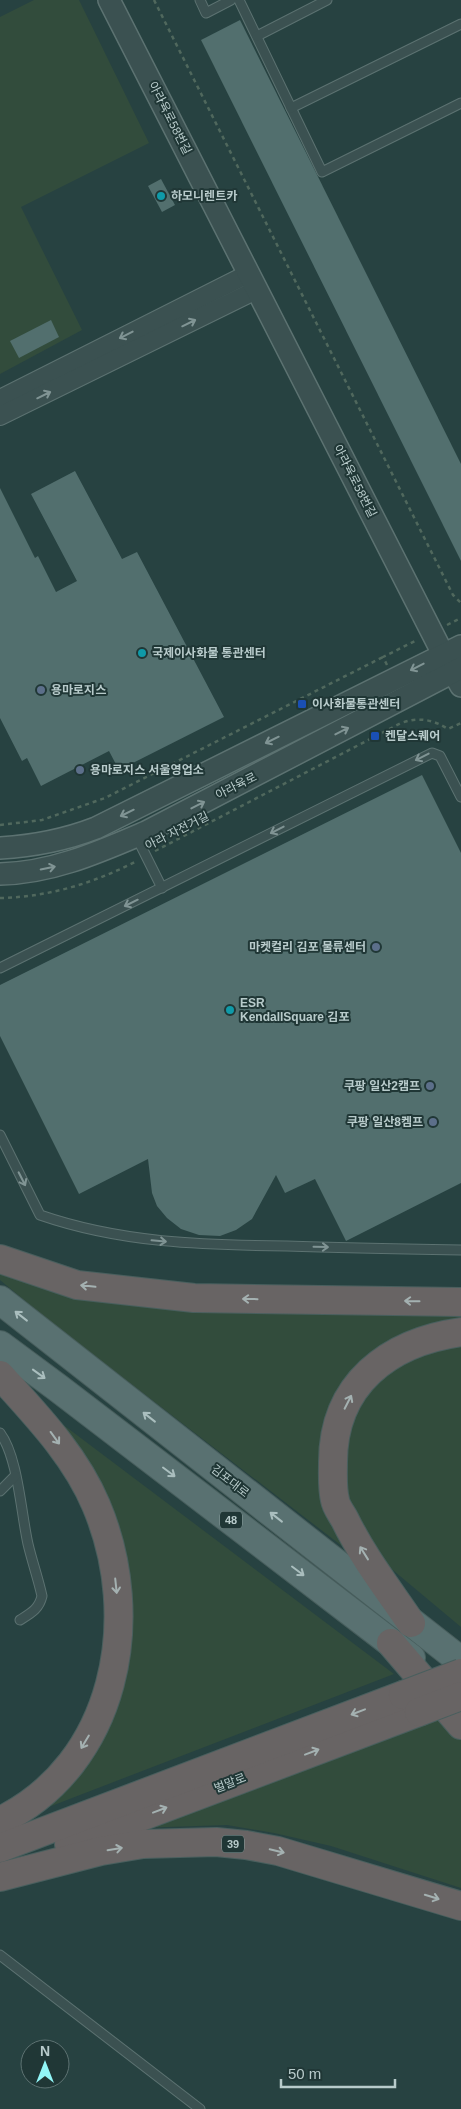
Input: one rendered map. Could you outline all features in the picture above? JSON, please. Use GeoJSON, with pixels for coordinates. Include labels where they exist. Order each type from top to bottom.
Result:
{"type":"FeatureCollection","features":[{"type":"Feature","properties":{"kind":"highway"},"geometry":{"type":"LineString","coordinates":[[0,1259],[77,1285],[194,1298],[461,1302]]}},
{"type":"Feature","properties":{"kind":"highway"},"geometry":{"type":"LineString","coordinates":[[411,1623],[350,1531],[335,1500],[333,1440],[341,1414],[356,1384],[378,1362],[401,1348],[436,1336],[461,1332]]}},
{"type":"Feature","properties":{"kind":"highway"},"geometry":{"type":"LineString","coordinates":[[0,1375],[46,1426],[72,1462],[96,1505],[112,1561],[119,1611],[118,1647],[111,1683],[100,1715],[85,1744],[66,1770],[43,1793],[14,1814],[0,1821]]}},
{"type":"Feature","properties":{"kind":"highway"},"geometry":{"type":"LineString","coordinates":[[391,1643],[461,1725]]}},
{"type":"Feature","properties":{"kind":"highway","name":"벌말로"},"geometry":{"type":"LineString","coordinates":[[0,1870],[411,1703],[461,1673]]}},
{"type":"Feature","properties":{"kind":"highway","name":"벌말로"},"geometry":{"type":"LineString","coordinates":[[0,1836],[164,1775],[298,1734],[411,1703],[461,1697]]}},
{"type":"Feature","properties":{"kind":"highway","name":"벌말로"},"geometry":{"type":"LineString","coordinates":[[0,1848],[298,1734]]}},
{"type":"Feature","properties":{"kind":"highway","name":"39"},"geometry":{"type":"LineString","coordinates":[[0,1877],[101,1851],[143,1844],[216,1842],[278,1851],[461,1906]]}},
{"type":"Feature","properties":{"kind":"main road","name":"김포대로"},"geometry":{"type":"LineString","coordinates":[[0,1300],[461,1661]]}},
{"type":"Feature","properties":{"kind":"main road","name":"48"},"geometry":{"type":"LineString","coordinates":[[0,1345],[461,1697]]}},
{"type":"Feature","properties":{"kind":"street","name":"아라육로58번길"},"geometry":{"type":"LineString","coordinates":[[109,0],[252,282],[456,665],[461,699]]}},
{"type":"Feature","properties":{"kind":"street"},"geometry":{"type":"LineString","coordinates":[[0,399],[252,282]]}},
{"type":"Feature","properties":{"kind":"street"},"geometry":{"type":"LineString","coordinates":[[0,416],[252,282]]}},
{"type":"Feature","properties":{"kind":"street","name":"아라육로"},"geometry":{"type":"LineString","coordinates":[[0,874],[51,868],[94,855],[136,836],[456,665]]}},
{"type":"Feature","properties":{"kind":"street","name":"아라육로"},"geometry":{"type":"LineString","coordinates":[[0,848],[32,846],[63,839],[96,828],[456,665]]}},
{"type":"Feature","properties":{"kind":"lane"},"geometry":{"type":"LineString","coordinates":[[200,0],[206,12],[231,0]]}},
{"type":"Feature","properties":{"kind":"lane"},"geometry":{"type":"LineString","coordinates":[[239,0],[322,172],[461,103]]}},
{"type":"Feature","properties":{"kind":"lane"},"geometry":{"type":"LineString","coordinates":[[257,36],[327,0]]}},
{"type":"Feature","properties":{"kind":"lane"},"geometry":{"type":"LineString","coordinates":[[291,108],[461,24]]}},
{"type":"Feature","properties":{"kind":"lane"},"geometry":{"type":"LineString","coordinates":[[0,968],[432,753],[440,756],[461,797]]}},
{"type":"Feature","properties":{"kind":"lane"},"geometry":{"type":"LineString","coordinates":[[136,836],[162,888]]}},
{"type":"Feature","properties":{"kind":"lane"},"geometry":{"type":"LineString","coordinates":[[0,1136],[40,1215],[93,1231],[144,1240],[215,1245],[461,1250]]}},
{"type":"Feature","properties":{"kind":"lane"},"geometry":{"type":"LineString","coordinates":[[0,1433],[5,1439],[9,1452],[28,1543],[42,1596],[40,1604],[33,1612],[20,1620]]}},
{"type":"Feature","properties":{"kind":"lane"},"geometry":{"type":"LineString","coordinates":[[0,1491],[15,1476]]}},
{"type":"Feature","properties":{"kind":"lane"},"geometry":{"type":"LineString","coordinates":[[0,1955],[200,2109]]}},
{"type":"Feature","properties":{"kind":"path"},"geometry":{"type":"LineString","coordinates":[[154,0],[453,595],[461,603]]}},
{"type":"Feature","properties":{"kind":"path"},"geometry":{"type":"LineString","coordinates":[[0,825],[42,820],[105,798],[383,657]]}},
{"type":"Feature","properties":{"kind":"path","name":"아라 자전거길"},"geometry":{"type":"LineString","coordinates":[[0,898],[24,897],[66,889],[92,881],[146,856],[400,723],[410,720],[428,720],[448,729],[461,723]]}},
{"type":"Feature","properties":{"kind":"green space"},"geometry":{"type":"Polygon","coordinates":[[[34,0],[79,0],[149,143],[21,207],[82,330],[0,374],[0,17],[34,0]]]}},
{"type":"Feature","properties":{"kind":"green space"},"geometry":{"type":"Polygon","coordinates":[[[0,1268],[461,1313],[461,1320],[334,1406],[355,1556],[48,1320],[0,1280],[0,1268]]]}},
{"type":"Feature","properties":{"kind":"green space"},"geometry":{"type":"Polygon","coordinates":[[[461,1338],[461,1627],[388,1566],[347,1508],[340,1443],[347,1417],[392,1362],[461,1338]]]}},
{"type":"Feature","properties":{"kind":"green space"},"geometry":{"type":"Polygon","coordinates":[[[33,1402],[394,1674],[41,1810],[82,1765],[128,1599],[33,1402]]]}},
{"type":"Feature","properties":{"kind":"green space"},"geometry":{"type":"Polygon","coordinates":[[[439,1719],[461,1737],[461,1888],[331,1846],[274,1833],[227,1825],[138,1828],[439,1719]]]}},
{"type":"Feature","properties":{"kind":"building"},"geometry":{"type":"Polygon","coordinates":[[[240,20],[461,464],[461,561],[201,40],[240,20]]]}},
{"type":"Feature","properties":{"kind":"building","name":"하모니렌트카"},"geometry":{"type":"Polygon","coordinates":[[[161,179],[175,205],[162,212],[148,186],[161,179]]]}},
{"type":"Feature","properties":{"kind":"building"},"geometry":{"type":"Polygon","coordinates":[[[51,320],[59,337],[19,358],[10,341],[51,320]]]}},
{"type":"Feature","properties":{"kind":"building"},"geometry":{"type":"Polygon","coordinates":[[[75,471],[122,559],[137,552],[224,717],[119,770],[109,751],[41,786],[27,758],[22,761],[0,718],[0,488],[35,558],[38,556],[56,592],[77,581],[31,494],[75,471]]]}},
{"type":"Feature","properties":{"kind":"building","name":"ESR KendallSquare 김포"},"geometry":{"type":"Polygon","coordinates":[[[422,775],[461,853],[461,1183],[346,1241],[315,1179],[285,1193],[276,1175],[252,1219],[236,1230],[220,1236],[199,1235],[181,1229],[167,1218],[157,1206],[152,1193],[148,1159],[79,1194],[0,1036],[0,985],[422,775]]]}},
{"type":"Feature","properties":{"kind":"place","name":"하모니렌트카"},"geometry":{"type":"Point","coordinates":[161,196]}},
{"type":"Feature","properties":{"kind":"place","name":"국제이사화물 통관센터"},"geometry":{"type":"Point","coordinates":[142,653]}},
{"type":"Feature","properties":{"kind":"place","name":"용마로지스"},"geometry":{"type":"Point","coordinates":[41,690]}},
{"type":"Feature","properties":{"kind":"place","name":"이사화물통관센터"},"geometry":{"type":"Point","coordinates":[302,704]}},
{"type":"Feature","properties":{"kind":"place","name":"켄달스퀘어"},"geometry":{"type":"Point","coordinates":[375,736]}},
{"type":"Feature","properties":{"kind":"place","name":"용마로지스 서울영업소"},"geometry":{"type":"Point","coordinates":[80,770]}},
{"type":"Feature","properties":{"kind":"place","name":"마켓컬리 김포 물류센터"},"geometry":{"type":"Point","coordinates":[376,947]}},
{"type":"Feature","properties":{"kind":"place","name":"ESR KendallSquare 김포"},"geometry":{"type":"Point","coordinates":[230,1010]}},
{"type":"Feature","properties":{"kind":"place","name":"쿠팡 일산2캠프"},"geometry":{"type":"Point","coordinates":[430,1086]}},
{"type":"Feature","properties":{"kind":"place","name":"쿠팡 일산8켐프"},"geometry":{"type":"Point","coordinates":[433,1122]}}]}
